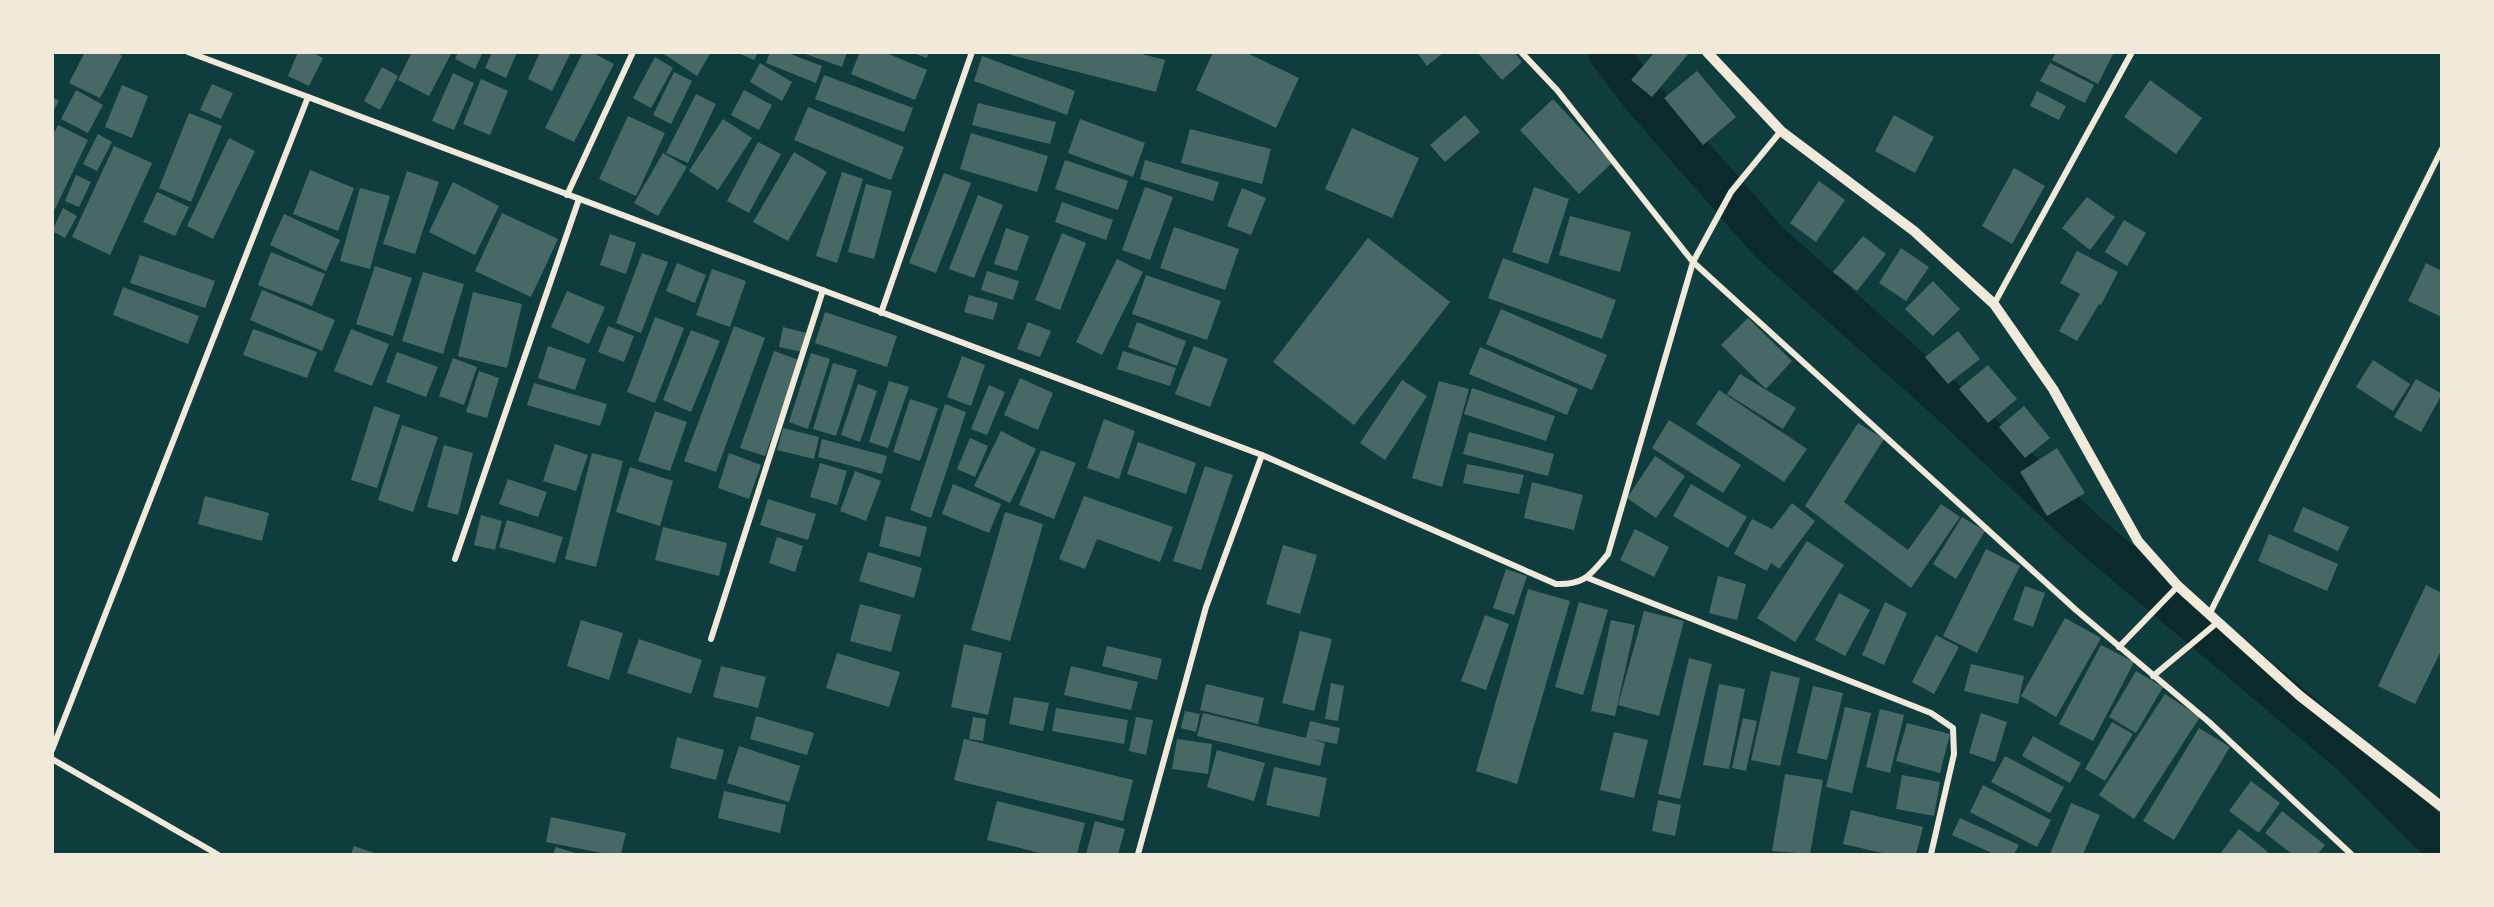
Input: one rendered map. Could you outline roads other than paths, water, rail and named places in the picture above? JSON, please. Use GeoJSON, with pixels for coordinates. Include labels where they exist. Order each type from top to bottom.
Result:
{"type":"FeatureCollection","features":[{"type":"Feature","properties":{"kind":"street"},"geometry":{"type":"LineString","coordinates":[[188,52],[1262,455],[1556,584],[1573,585],[1588,578],[1608,554],[1693,262],[1731,192],[1781,131]]}},
{"type":"Feature","properties":{"kind":"street"},"geometry":{"type":"LineString","coordinates":[[567,195],[633,52]]}},
{"type":"Feature","properties":{"kind":"street"},"geometry":{"type":"LineString","coordinates":[[881,313],[972,52]]}},
{"type":"Feature","properties":{"kind":"street"},"geometry":{"type":"LineString","coordinates":[[1521,52],[1557,90],[1693,262],[2119,647],[2209,722],[2351,855]]}},
{"type":"Feature","properties":{"kind":"street"},"geometry":{"type":"LineString","coordinates":[[1707,52],[1781,131],[1914,231],[1994,304],[2053,389],[2138,541],[2178,586],[2300,696],[2442,807]]}},
{"type":"Feature","properties":{"kind":"street"},"geometry":{"type":"LineString","coordinates":[[1994,304],[2132,52]]}},
{"type":"Feature","properties":{"kind":"street"},"geometry":{"type":"LineString","coordinates":[[52,750],[308,97]]}},
{"type":"Feature","properties":{"kind":"street"},"geometry":{"type":"LineString","coordinates":[[2153,676],[2207,631],[2442,149]]}},
{"type":"Feature","properties":{"kind":"street"},"geometry":{"type":"LineString","coordinates":[[455,559],[579,199]]}},
{"type":"Feature","properties":{"kind":"street"},"geometry":{"type":"LineString","coordinates":[[711,639],[823,290]]}},
{"type":"Feature","properties":{"kind":"street"},"geometry":{"type":"LineString","coordinates":[[1138,855],[1206,607],[1262,455]]}},
{"type":"Feature","properties":{"kind":"street"},"geometry":{"type":"LineString","coordinates":[[1588,578],[1931,713],[1946,721],[1953,728],[1954,754],[1932,855]]}},
{"type":"Feature","properties":{"kind":"street"},"geometry":{"type":"LineString","coordinates":[[2119,647],[2178,586]]}},
{"type":"Feature","properties":{"kind":"street"},"geometry":{"type":"LineString","coordinates":[[52,759],[217,855]]}},
{"type":"Feature","properties":{"kind":"waterway"},"geometry":{"type":"LineString","coordinates":[[1608,52],[1641,96],[1769,242],[1947,401],[2092,537],[2349,753],[2442,845]]}}]}
